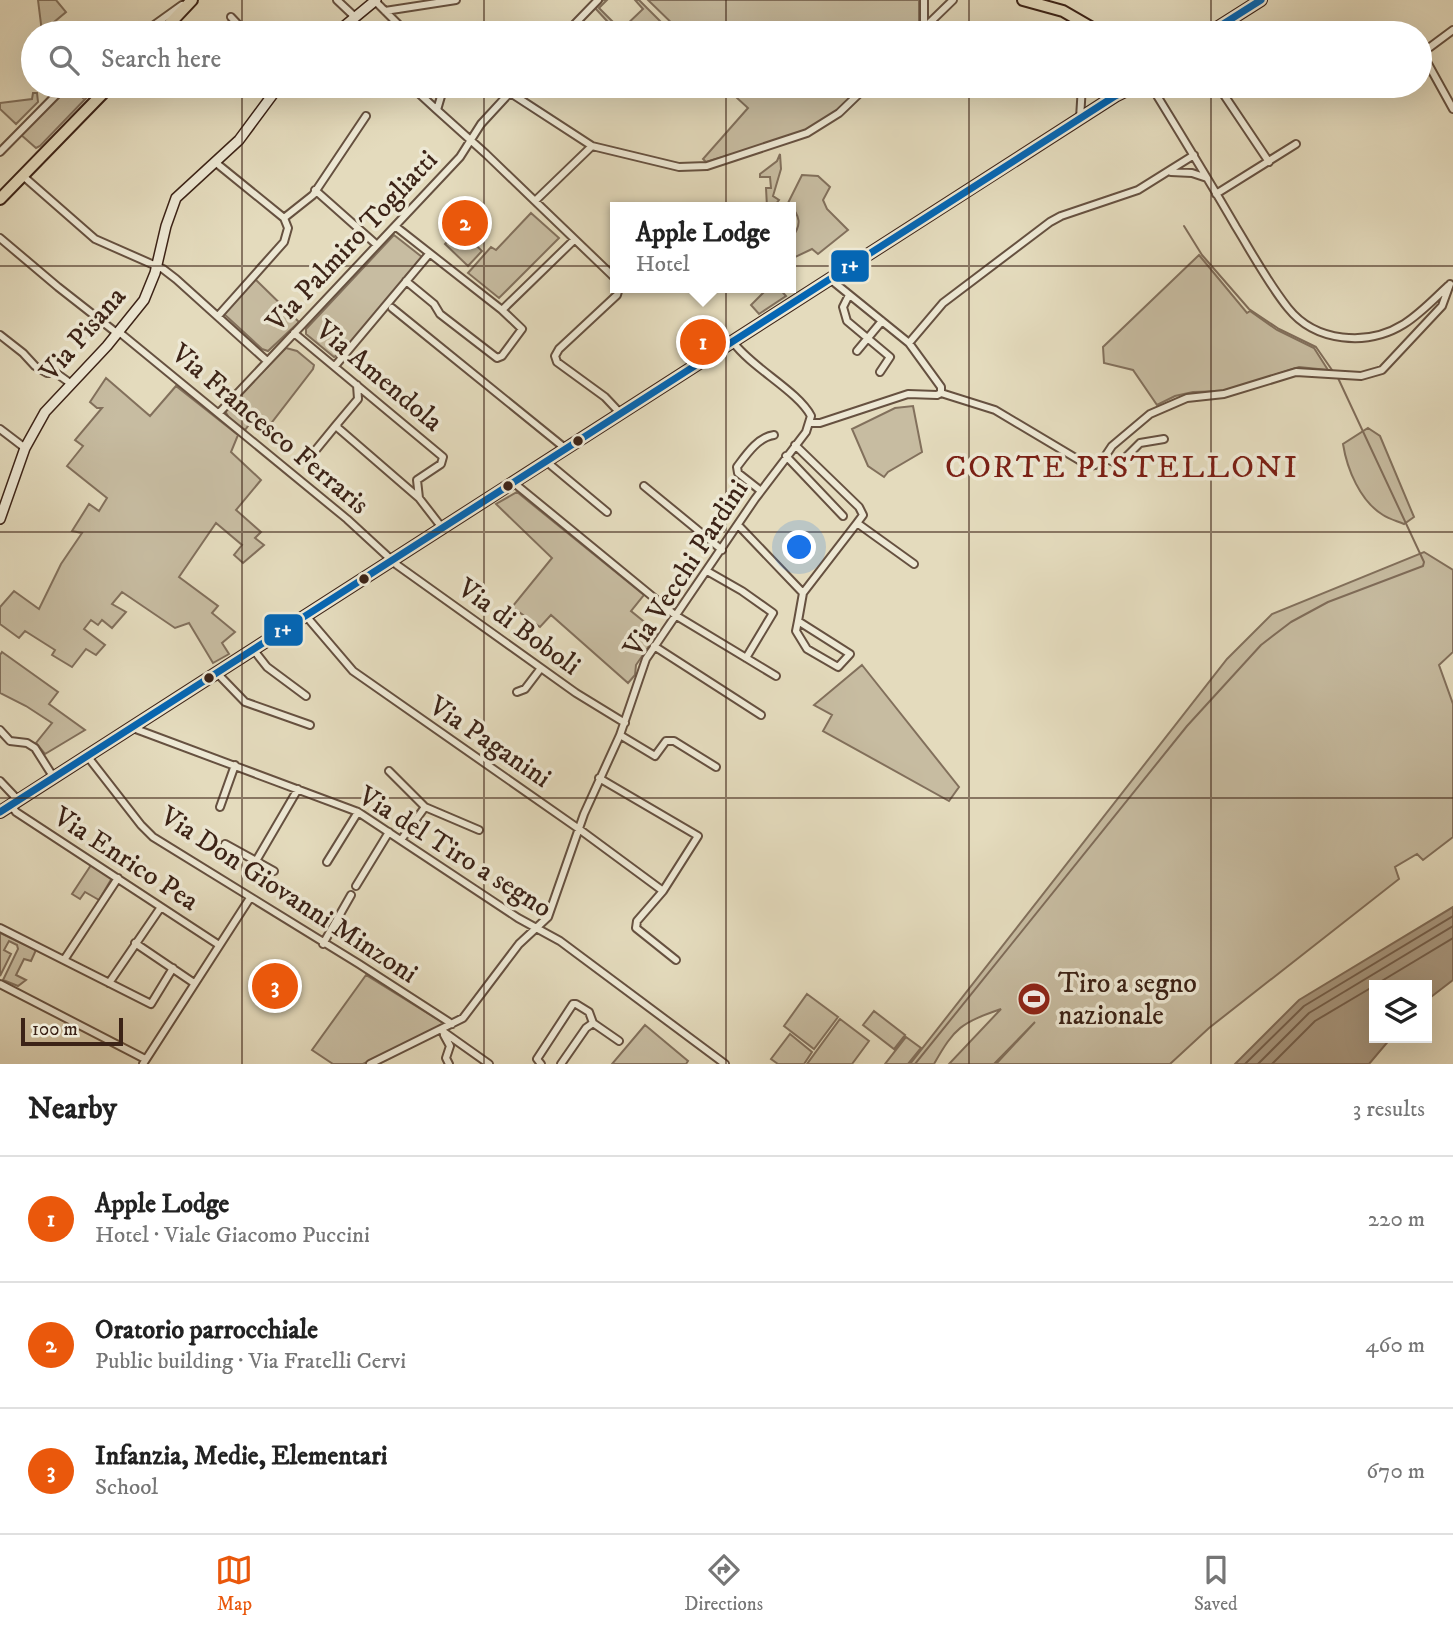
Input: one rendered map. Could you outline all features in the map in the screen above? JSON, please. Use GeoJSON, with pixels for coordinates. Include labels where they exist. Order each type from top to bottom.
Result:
{"type":"FeatureCollection","features":[{"type":"Feature","properties":{"kind":"main road"},"geometry":{"type":"LineString","coordinates":[[171,21],[191,0]]}},
{"type":"Feature","properties":{"kind":"main road"},"geometry":{"type":"LineString","coordinates":[[1023,0],[1056,8],[1076,21]]}},
{"type":"Feature","properties":{"kind":"main road"},"geometry":{"type":"LineString","coordinates":[[350,21],[375,1]]}},
{"type":"Feature","properties":{"kind":"main road"},"geometry":{"type":"LineString","coordinates":[[1226,21],[1253,2]]}},
{"type":"Feature","properties":{"kind":"main road"},"geometry":{"type":"LineString","coordinates":[[0,199],[97,98]]}},
{"type":"Feature","properties":{"kind":"main road","name":"Via Pisana"},"geometry":{"type":"LineString","coordinates":[[0,519],[25,448],[45,412],[119,333],[141,305],[156,267],[176,198],[244,134],[268,98]]}},
{"type":"Feature","properties":{"kind":"main road"},"geometry":{"type":"LineString","coordinates":[[0,812],[1112,98]]}},
{"type":"Feature","properties":{"kind":"street"},"geometry":{"type":"LineString","coordinates":[[160,21],[191,0]]}},
{"type":"Feature","properties":{"kind":"street"},"geometry":{"type":"LineString","coordinates":[[337,0],[355,17]]}},
{"type":"Feature","properties":{"kind":"street"},"geometry":{"type":"LineString","coordinates":[[385,11],[456,0]]}},
{"type":"Feature","properties":{"kind":"street"},"geometry":{"type":"LineString","coordinates":[[578,21],[598,0]]}},
{"type":"Feature","properties":{"kind":"street"},"geometry":{"type":"LineString","coordinates":[[923,21],[924,0]]}},
{"type":"Feature","properties":{"kind":"street"},"geometry":{"type":"LineString","coordinates":[[932,21],[953,0]]}},
{"type":"Feature","properties":{"kind":"street"},"geometry":{"type":"LineString","coordinates":[[375,1],[395,21]]}},
{"type":"Feature","properties":{"kind":"street"},"geometry":{"type":"LineString","coordinates":[[231,17],[235,21]]}},
{"type":"Feature","properties":{"kind":"street"},"geometry":{"type":"LineString","coordinates":[[1432,45],[1453,30]]}},
{"type":"Feature","properties":{"kind":"street"},"geometry":{"type":"LineString","coordinates":[[1432,70],[1453,109]]}},
{"type":"Feature","properties":{"kind":"street"},"geometry":{"type":"LineString","coordinates":[[0,152],[53,98]]}},
{"type":"Feature","properties":{"kind":"street"},"geometry":{"type":"LineString","coordinates":[[424,98],[610,274]]}},
{"type":"Feature","properties":{"kind":"street"},"geometry":{"type":"LineString","coordinates":[[437,110],[440,98]]}},
{"type":"Feature","properties":{"kind":"street","name":"Via Palmiro Togliatti"},"geometry":{"type":"LineString","coordinates":[[219,413],[460,157],[481,124],[504,98]]}},
{"type":"Feature","properties":{"kind":"street"},"geometry":{"type":"LineString","coordinates":[[518,98],[592,146],[679,167],[707,166],[807,133],[839,113],[855,98]]}},
{"type":"Feature","properties":{"kind":"street"},"geometry":{"type":"LineString","coordinates":[[1080,118],[1081,98]]}},
{"type":"Feature","properties":{"kind":"street"},"geometry":{"type":"LineString","coordinates":[[1158,98],[1289,309],[1306,326],[1331,336],[1373,337],[1401,326],[1450,285]]}},
{"type":"Feature","properties":{"kind":"street"},"geometry":{"type":"LineString","coordinates":[[1226,98],[1269,162]]}},
{"type":"Feature","properties":{"kind":"street"},"geometry":{"type":"LineString","coordinates":[[284,218],[313,195],[366,116]]}},
{"type":"Feature","properties":{"kind":"street"},"geometry":{"type":"LineString","coordinates":[[1216,194],[1296,144]]}},
{"type":"Feature","properties":{"kind":"street"},"geometry":{"type":"LineString","coordinates":[[535,201],[592,146]]}},
{"type":"Feature","properties":{"kind":"street"},"geometry":{"type":"LineString","coordinates":[[909,343],[943,303],[1050,222],[1060,216],[1138,190],[1194,155]]}},
{"type":"Feature","properties":{"kind":"street"},"geometry":{"type":"LineString","coordinates":[[215,162],[284,218],[288,228],[284,242],[218,316]]}},
{"type":"Feature","properties":{"kind":"street"},"geometry":{"type":"LineString","coordinates":[[1169,173],[1192,173],[1208,178]]}},
{"type":"Feature","properties":{"kind":"street"},"geometry":{"type":"LineString","coordinates":[[23,176],[95,239],[176,279],[267,362]]}},
{"type":"Feature","properties":{"kind":"street"},"geometry":{"type":"LineString","coordinates":[[315,190],[377,245]]}},
{"type":"Feature","properties":{"kind":"street"},"geometry":{"type":"LineString","coordinates":[[395,226],[502,310],[522,329],[497,359],[440,314],[434,304],[406,281]]}},
{"type":"Feature","properties":{"kind":"street","name":"Via Francesco Ferraris"},"geometry":{"type":"LineString","coordinates":[[0,238],[219,413],[393,560]]}},
{"type":"Feature","properties":{"kind":"street"},"geometry":{"type":"LineString","coordinates":[[502,310],[574,240]]}},
{"type":"Feature","properties":{"kind":"street"},"geometry":{"type":"LineString","coordinates":[[335,366],[429,254]]}},
{"type":"Feature","properties":{"kind":"street"},"geometry":{"type":"LineString","coordinates":[[830,279],[909,343],[941,387],[941,393]]}},
{"type":"Feature","properties":{"kind":"street"},"geometry":{"type":"LineString","coordinates":[[733,342],[760,370],[806,407],[811,416],[810,423],[820,423],[908,394],[937,396],[941,393],[995,410],[1088,466],[1095,465],[1104,458],[1112,446],[1150,414],[1187,397],[1224,394],[1296,372],[1361,376],[1382,370],[1442,306],[1450,285]]}},
{"type":"Feature","properties":{"kind":"street"},"geometry":{"type":"LineString","coordinates":[[618,293],[555,356],[557,362],[605,397],[621,414]]}},
{"type":"Feature","properties":{"kind":"street"},"geometry":{"type":"LineString","coordinates":[[849,295],[843,307],[847,321],[890,357],[880,372]]}},
{"type":"Feature","properties":{"kind":"street"},"geometry":{"type":"LineString","coordinates":[[392,308],[566,449]]}},
{"type":"Feature","properties":{"kind":"street"},"geometry":{"type":"LineString","coordinates":[[857,351],[882,321]]}},
{"type":"Feature","properties":{"kind":"street","name":"Via Amendola"},"geometry":{"type":"LineString","coordinates":[[294,333],[443,457],[441,464],[419,478],[406,482],[395,478]]}},
{"type":"Feature","properties":{"kind":"street"},"geometry":{"type":"LineString","coordinates":[[0,335],[35,366],[47,373],[56,373],[70,383]]}},
{"type":"Feature","properties":{"kind":"street"},"geometry":{"type":"LineString","coordinates":[[310,457],[358,399],[359,389],[356,383]]}},
{"type":"Feature","properties":{"kind":"street"},"geometry":{"type":"LineString","coordinates":[[358,399],[370,397]]}},
{"type":"Feature","properties":{"kind":"street","name":"Via Vecchi Pardini"},"geometry":{"type":"LineString","coordinates":[[370,1064],[463,1018],[519,944],[548,917],[579,829],[625,723],[643,667],[654,646],[810,423]]}},
{"type":"Feature","properties":{"kind":"street"},"geometry":{"type":"LineString","coordinates":[[337,424],[340,432],[419,498],[443,529]]}},
{"type":"Feature","properties":{"kind":"street"},"geometry":{"type":"LineString","coordinates":[[0,429],[25,448]]}},
{"type":"Feature","properties":{"kind":"street"},"geometry":{"type":"LineString","coordinates":[[761,491],[738,473],[737,467],[760,441],[774,435]]}},
{"type":"Feature","properties":{"kind":"street"},"geometry":{"type":"LineString","coordinates":[[1104,458],[1116,463],[1140,443],[1164,439]]}},
{"type":"Feature","properties":{"kind":"street"},"geometry":{"type":"LineString","coordinates":[[795,445],[859,507],[863,515],[803,593],[796,631],[807,649],[838,667],[850,654],[798,621]]}},
{"type":"Feature","properties":{"kind":"street"},"geometry":{"type":"LineString","coordinates":[[786,456],[843,516]]}},
{"type":"Feature","properties":{"kind":"street"},"geometry":{"type":"LineString","coordinates":[[547,462],[607,512]]}},
{"type":"Feature","properties":{"kind":"street","name":"Via Amendola"},"geometry":{"type":"LineString","coordinates":[[419,478],[416,485],[419,498]]}},
{"type":"Feature","properties":{"kind":"street"},"geometry":{"type":"LineString","coordinates":[[514,483],[675,615],[776,676]]}},
{"type":"Feature","properties":{"kind":"street"},"geometry":{"type":"LineString","coordinates":[[644,486],[722,550]]}},
{"type":"Feature","properties":{"kind":"street"},"geometry":{"type":"LineString","coordinates":[[857,523],[914,564]]}},
{"type":"Feature","properties":{"kind":"street"},"geometry":{"type":"LineString","coordinates":[[739,526],[803,593]]}},
{"type":"Feature","properties":{"kind":"street","name":"Via di Boboli"},"geometry":{"type":"LineString","coordinates":[[393,560],[418,581],[576,693],[625,723]]}},
{"type":"Feature","properties":{"kind":"street"},"geometry":{"type":"LineString","coordinates":[[707,571],[773,613],[746,658]]}},
{"type":"Feature","properties":{"kind":"street","name":"Via Paganini"},"geometry":{"type":"LineString","coordinates":[[306,616],[353,671],[663,891]]}},
{"type":"Feature","properties":{"kind":"street"},"geometry":{"type":"LineString","coordinates":[[654,646],[761,715]]}},
{"type":"Feature","properties":{"kind":"street"},"geometry":{"type":"LineString","coordinates":[[253,649],[267,667],[306,696]]}},
{"type":"Feature","properties":{"kind":"street"},"geometry":{"type":"LineString","coordinates":[[517,692],[525,689],[541,668]]}},
{"type":"Feature","properties":{"kind":"street"},"geometry":{"type":"LineString","coordinates":[[216,673],[245,702],[310,724]]}},
{"type":"Feature","properties":{"kind":"street","name":"Via del Tiro a segno"},"geometry":{"type":"LineString","coordinates":[[133,728],[358,812],[490,900],[560,941],[725,1064]]}},
{"type":"Feature","properties":{"kind":"street"},"geometry":{"type":"LineString","coordinates":[[0,730],[10,741],[27,743],[35,748],[54,778]]}},
{"type":"Feature","properties":{"kind":"street"},"geometry":{"type":"LineString","coordinates":[[620,735],[655,756],[666,741],[674,741],[716,767]]}},
{"type":"Feature","properties":{"kind":"street","name":"Via Don Giovanni Minzoni"},"geometry":{"type":"LineString","coordinates":[[88,757],[153,837],[452,1024]]}},
{"type":"Feature","properties":{"kind":"street"},"geometry":{"type":"LineString","coordinates":[[220,807],[235,765]]}},
{"type":"Feature","properties":{"kind":"street"},"geometry":{"type":"LineString","coordinates":[[389,771],[425,807],[479,830]]}},
{"type":"Feature","properties":{"kind":"street"},"geometry":{"type":"LineString","coordinates":[[599,778],[698,836],[663,891],[637,920],[636,928],[676,960]]}},
{"type":"Feature","properties":{"kind":"street","name":"Via Enrico Pea"},"geometry":{"type":"LineString","coordinates":[[0,781],[15,803],[16,812],[219,945]]}},
{"type":"Feature","properties":{"kind":"street"},"geometry":{"type":"LineString","coordinates":[[256,861],[298,789]]}},
{"type":"Feature","properties":{"kind":"street"},"geometry":{"type":"LineString","coordinates":[[401,840],[425,807]]}},
{"type":"Feature","properties":{"kind":"street"},"geometry":{"type":"LineString","coordinates":[[327,862],[358,812]]}},
{"type":"Feature","properties":{"kind":"street"},"geometry":{"type":"LineString","coordinates":[[356,886],[389,832]]}},
{"type":"Feature","properties":{"kind":"street"},"geometry":{"type":"LineString","coordinates":[[225,844],[274,871]]}},
{"type":"Feature","properties":{"kind":"street"},"geometry":{"type":"LineString","coordinates":[[64,960],[118,878]]}},
{"type":"Feature","properties":{"kind":"street"},"geometry":{"type":"LineString","coordinates":[[323,944],[351,895]]}},
{"type":"Feature","properties":{"kind":"street"},"geometry":{"type":"LineString","coordinates":[[0,984],[144,1061],[250,898]]}},
{"type":"Feature","properties":{"kind":"street"},"geometry":{"type":"LineString","coordinates":[[109,983],[161,907]]}},
{"type":"Feature","properties":{"kind":"street"},"geometry":{"type":"LineString","coordinates":[[0,928],[151,1004],[173,968]]}},
{"type":"Feature","properties":{"kind":"street"},"geometry":{"type":"LineString","coordinates":[[135,943],[194,983]]}},
{"type":"Feature","properties":{"kind":"street"},"geometry":{"type":"LineString","coordinates":[[541,1064],[537,1059],[573,1004],[589,1013],[593,1023],[619,1041]]}},
{"type":"Feature","properties":{"kind":"street"},"geometry":{"type":"LineString","coordinates":[[561,1064],[586,1028],[593,1023]]}},
{"type":"Feature","properties":{"kind":"street"},"geometry":{"type":"LineString","coordinates":[[441,1030],[450,1046],[446,1058],[449,1064]]}},
{"type":"Feature","properties":{"kind":"street"},"geometry":{"type":"LineString","coordinates":[[441,1030],[489,1064]]}},
{"type":"Feature","properties":{"kind":"shaded area"},"geometry":{"type":"Polygon","coordinates":[[[38,0],[56,0],[66,12],[55,21],[41,21],[38,0]]]}},
{"type":"Feature","properties":{"kind":"shaded area"},"geometry":{"type":"Polygon","coordinates":[[[603,0],[607,0],[599,8],[612,21],[607,21],[595,8],[603,0]]]}},
{"type":"Feature","properties":{"kind":"shaded area"},"geometry":{"type":"Polygon","coordinates":[[[635,0],[639,0],[660,21],[630,21],[643,9],[635,0]]]}},
{"type":"Feature","properties":{"kind":"shaded area"},"geometry":{"type":"Polygon","coordinates":[[[648,0],[919,0],[919,21],[670,21],[648,0]]]}},
{"type":"Feature","properties":{"kind":"shaded area"},"geometry":{"type":"Polygon","coordinates":[[[38,98],[38,102],[16,124],[0,109],[0,103],[38,98]]]}},
{"type":"Feature","properties":{"kind":"shaded area"},"geometry":{"type":"Polygon","coordinates":[[[55,98],[86,98],[40,146],[36,148],[20,134],[55,98]]]}},
{"type":"Feature","properties":{"kind":"shaded area"},"geometry":{"type":"Polygon","coordinates":[[[737,98],[850,98],[818,124],[799,134],[706,162],[703,159],[748,108],[737,98]]]}},
{"type":"Feature","properties":{"kind":"shaded area"},"geometry":{"type":"Polygon","coordinates":[[[780,154],[781,169],[773,196],[779,200],[767,202],[766,188],[771,188],[770,177],[760,177],[760,174],[777,161],[780,154]]]}},
{"type":"Feature","properties":{"kind":"shaded area"},"geometry":{"type":"Polygon","coordinates":[[[802,175],[818,176],[830,187],[823,200],[827,209],[848,230],[818,254],[812,249],[796,257],[796,202],[788,202],[802,175]]]}},
{"type":"Feature","properties":{"kind":"shaded area"},"geometry":{"type":"Polygon","coordinates":[[[531,213],[559,238],[499,298],[468,273],[491,247],[496,250],[531,213]]]}},
{"type":"Feature","properties":{"kind":"shaded area"},"geometry":{"type":"Polygon","coordinates":[[[459,229],[482,251],[468,266],[445,244],[459,229]]]}},
{"type":"Feature","properties":{"kind":"shaded area"},"geometry":{"type":"Polygon","coordinates":[[[394,235],[422,257],[342,353],[334,357],[306,334],[306,329],[394,235]]]}},
{"type":"Feature","properties":{"kind":"shaded area"},"geometry":{"type":"Polygon","coordinates":[[[1199,255],[1247,313],[1250,311],[1277,330],[1314,348],[1328,370],[1299,367],[1225,391],[1193,392],[1175,396],[1157,405],[1133,370],[1104,363],[1103,347],[1199,255]]]}},
{"type":"Feature","properties":{"kind":"shaded area"},"geometry":{"type":"Polygon","coordinates":[[[255,279],[299,322],[268,351],[262,349],[224,314],[255,279]]]}},
{"type":"Feature","properties":{"kind":"shaded area"},"geometry":{"type":"Polygon","coordinates":[[[763,293],[783,293],[786,296],[759,314],[751,305],[763,293]]]}},
{"type":"Feature","properties":{"kind":"shaded area"},"geometry":{"type":"Polygon","coordinates":[[[286,348],[297,351],[314,365],[313,369],[269,426],[265,427],[254,418],[245,430],[229,418],[225,411],[286,348]]]}},
{"type":"Feature","properties":{"kind":"shaded area"},"geometry":{"type":"Polygon","coordinates":[[[106,378],[150,416],[176,386],[238,435],[231,452],[261,480],[236,510],[261,532],[255,538],[264,545],[243,563],[234,555],[242,545],[216,523],[179,577],[218,606],[212,613],[235,632],[222,643],[229,654],[213,663],[189,623],[175,628],[122,592],[112,604],[126,612],[112,628],[102,620],[98,625],[91,620],[84,629],[105,645],[96,655],[86,649],[72,667],[52,655],[55,650],[25,631],[19,638],[0,624],[0,607],[14,591],[39,609],[61,564],[82,533],[72,531],[89,504],[99,511],[107,498],[67,466],[83,446],[75,440],[102,408],[97,408],[90,402],[106,378]]]}},
{"type":"Feature","properties":{"kind":"shaded area"},"geometry":{"type":"Polygon","coordinates":[[[913,406],[922,452],[884,477],[868,466],[852,429],[895,408],[913,406]]]}},
{"type":"Feature","properties":{"kind":"shaded area"},"geometry":{"type":"Polygon","coordinates":[[[1368,428],[1380,436],[1414,517],[1404,524],[1375,509],[1361,493],[1351,474],[1343,444],[1368,428]]]}},
{"type":"Feature","properties":{"kind":"shaded area"},"geometry":{"type":"Polygon","coordinates":[[[517,492],[644,595],[631,611],[658,633],[636,665],[635,675],[628,683],[551,615],[540,627],[512,607],[552,558],[496,504],[517,492]]]}},
{"type":"Feature","properties":{"kind":"shaded area"},"geometry":{"type":"Polygon","coordinates":[[[1424,552],[1453,570],[1453,652],[1439,665],[1453,704],[1453,837],[1423,860],[1417,854],[1395,867],[1399,879],[1209,1028],[1170,1064],[996,1064],[1035,1022],[994,1064],[949,1064],[1001,1009],[960,1028],[934,1064],[910,1064],[1227,659],[1272,614],[1424,552]]]}},
{"type":"Feature","properties":{"kind":"shaded area"},"geometry":{"type":"Polygon","coordinates":[[[2,652],[58,692],[49,704],[85,730],[45,754],[36,743],[52,723],[0,693],[2,652]]]}},
{"type":"Feature","properties":{"kind":"shaded area"},"geometry":{"type":"Polygon","coordinates":[[[862,665],[959,787],[949,801],[823,731],[832,715],[814,705],[862,665]]]}},
{"type":"Feature","properties":{"kind":"shaded area"},"geometry":{"type":"Polygon","coordinates":[[[91,865],[112,878],[99,900],[85,892],[80,899],[72,894],[91,865]]]}},
{"type":"Feature","properties":{"kind":"shaded area"},"geometry":{"type":"Polygon","coordinates":[[[0,933],[36,950],[31,961],[24,959],[16,975],[26,980],[18,986],[3,980],[18,949],[17,945],[9,941],[4,950],[11,954],[0,976],[0,933]]]}},
{"type":"Feature","properties":{"kind":"shaded area"},"geometry":{"type":"Polygon","coordinates":[[[366,975],[445,1024],[363,1064],[333,1064],[312,1050],[366,975]]]}},
{"type":"Feature","properties":{"kind":"shaded area"},"geometry":{"type":"Polygon","coordinates":[[[807,994],[838,1017],[814,1049],[784,1026],[807,994]]]}},
{"type":"Feature","properties":{"kind":"shaded area"},"geometry":{"type":"Polygon","coordinates":[[[874,1011],[905,1035],[894,1049],[863,1025],[874,1011]]]}},
{"type":"Feature","properties":{"kind":"shaded area"},"geometry":{"type":"Polygon","coordinates":[[[840,1019],[869,1041],[852,1064],[807,1064],[840,1019]]]}},
{"type":"Feature","properties":{"kind":"shaded area"},"geometry":{"type":"Polygon","coordinates":[[[645,1025],[688,1061],[686,1064],[612,1064],[645,1025]]]}},
{"type":"Feature","properties":{"kind":"shaded area"},"geometry":{"type":"Polygon","coordinates":[[[790,1034],[812,1052],[804,1064],[778,1064],[771,1059],[790,1034]]]}},
{"type":"Feature","properties":{"kind":"shaded area"},"geometry":{"type":"Polygon","coordinates":[[[906,1037],[921,1048],[908,1064],[885,1064],[906,1037]]]}},
{"type":"Feature","properties":{"kind":"water"},"geometry":{"type":"Polygon","coordinates":[[[1453,907],[1453,980],[1432,996],[1432,980],[1369,980],[1369,1043],[1387,1043],[1369,1064],[1235,1064],[1299,1000],[1453,907]]]}},
{"type":"Feature","properties":{"kind":"waterway"},"geometry":{"type":"LineString","coordinates":[[1184,226],[1202,255],[1249,309],[1279,329],[1316,347],[1332,370]]}},
{"type":"Feature","properties":{"kind":"waterway"},"geometry":{"type":"LineString","coordinates":[[915,1064],[1187,726],[1261,645],[1291,622],[1328,602],[1423,566],[1424,562],[1338,378]]}},
{"type":"Feature","properties":{"kind":"transit line","name":"1+"},"geometry":{"type":"LineString","coordinates":[[1228,21],[1261,0]]}},
{"type":"Feature","properties":{"kind":"transit line","name":"1+"},"geometry":{"type":"LineString","coordinates":[[0,812],[1112,98]]}},
{"type":"Feature","properties":{"kind":"place","name":"Oratorio parrocchiale"},"geometry":{"type":"Point","coordinates":[465,223]}},
{"type":"Feature","properties":{"kind":"place","name":"Apple Lodge"},"geometry":{"type":"Point","coordinates":[703,342]}},
{"type":"Feature","properties":{"kind":"place","name":"Infanzia, Medie, Elementari"},"geometry":{"type":"Point","coordinates":[275,986]}},
{"type":"Feature","properties":{"kind":"place","name":"Tiro a segno nazionale"},"geometry":{"type":"Point","coordinates":[1034,999]}},
{"type":"Feature","properties":{"kind":"district","name":"CORTE PISTELLONI"},"geometry":{"type":"Point","coordinates":[1122,468]}}]}
